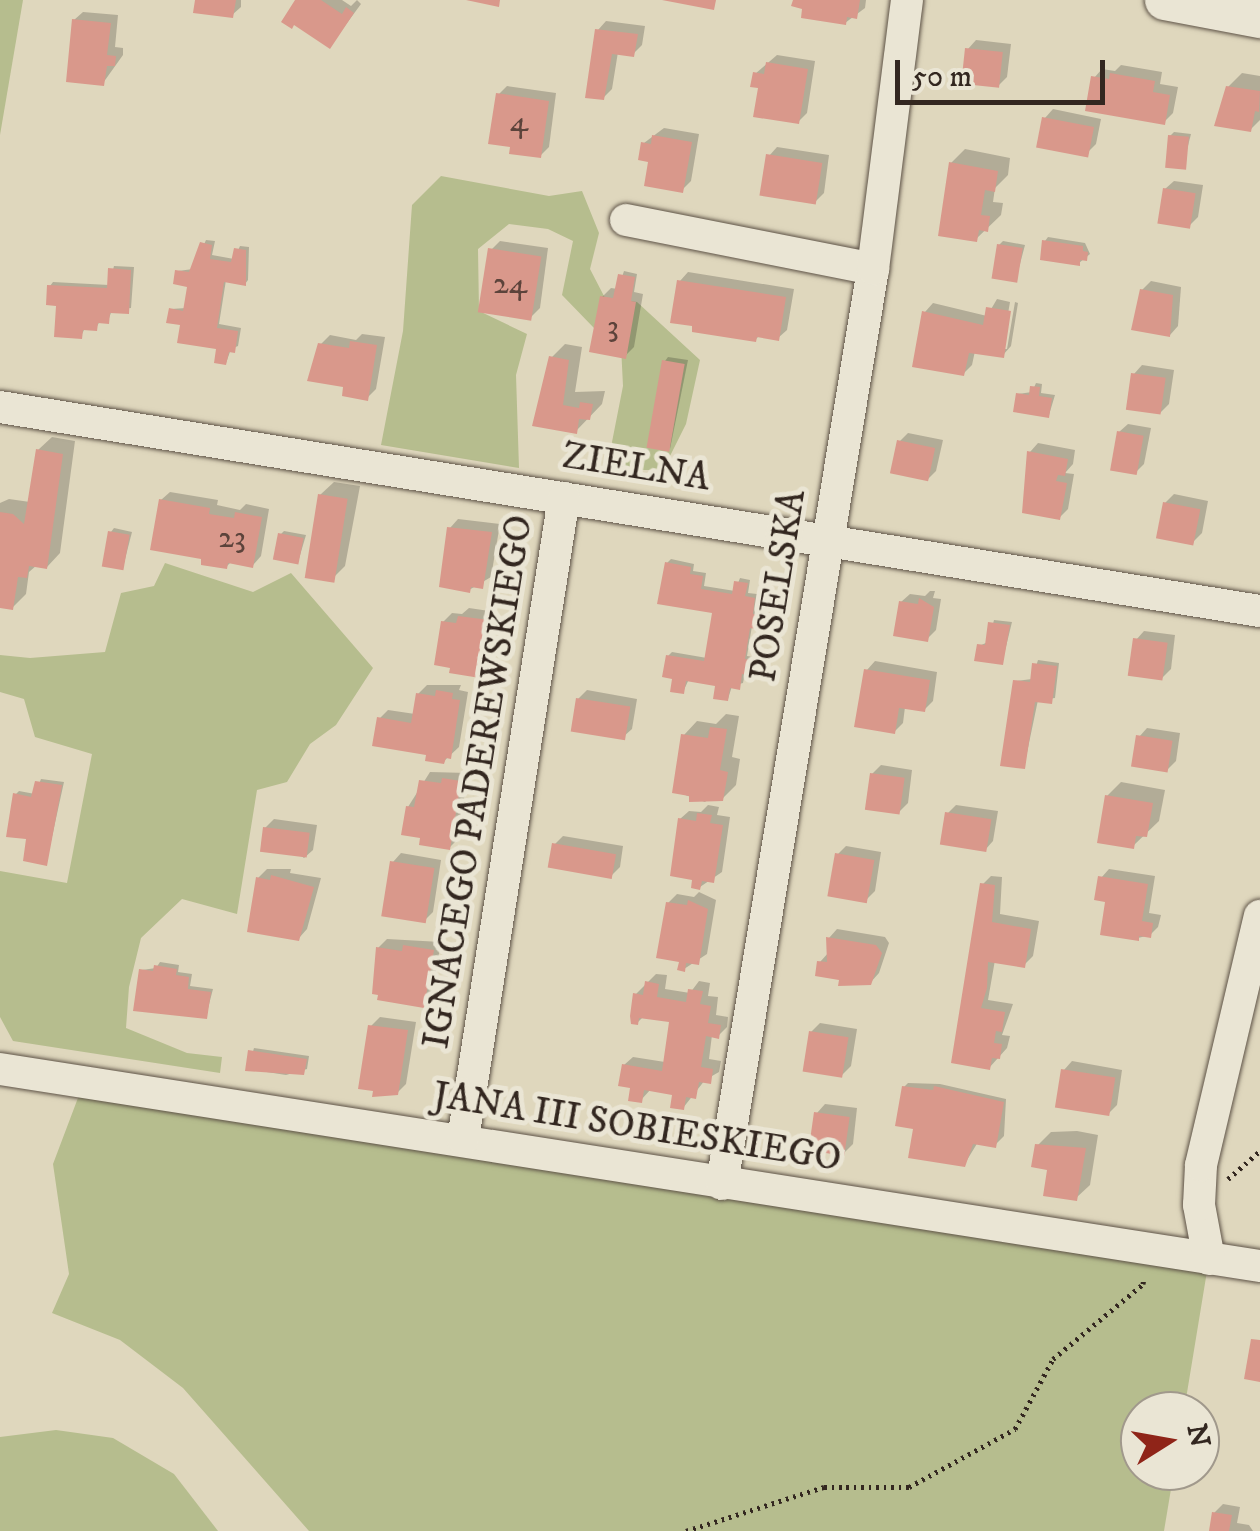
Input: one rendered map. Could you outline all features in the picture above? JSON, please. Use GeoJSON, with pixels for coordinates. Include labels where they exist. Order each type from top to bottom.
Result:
{"type":"FeatureCollection","features":[{"type":"Feature","properties":{"kind":"street","name":"POSELSKA"},"geometry":{"type":"LineString","coordinates":[[722,1184],[873,268],[907,0]]}},
{"type":"Feature","properties":{"kind":"street"},"geometry":{"type":"LineString","coordinates":[[1165,0],[1260,18]]}},
{"type":"Feature","properties":{"kind":"street"},"geometry":{"type":"LineString","coordinates":[[626,220],[873,268]]}},
{"type":"Feature","properties":{"kind":"street","name":"ZIELNA"},"geometry":{"type":"LineString","coordinates":[[0,407],[1260,610]]}},
{"type":"Feature","properties":{"kind":"street","name":"IGNACEGO PADEREWSKIEGO"},"geometry":{"type":"LineString","coordinates":[[463,1138],[564,498]]}},
{"type":"Feature","properties":{"kind":"street"},"geometry":{"type":"LineString","coordinates":[[1209,1259],[1199,1205],[1201,1165],[1260,916]]}},
{"type":"Feature","properties":{"kind":"street","name":"JANA III SOBIESKIEGO"},"geometry":{"type":"LineString","coordinates":[[0,1069],[463,1138],[722,1184],[1260,1266]]}},
{"type":"Feature","properties":{"kind":"path"},"geometry":{"type":"LineString","coordinates":[[686,1531],[824,1487],[910,1487],[1015,1429],[1053,1360],[1144,1284],[1148,1250]]}},
{"type":"Feature","properties":{"kind":"green space"},"geometry":{"type":"Polygon","coordinates":[[[0,0],[23,0],[0,135],[0,0]]]}},
{"type":"Feature","properties":{"kind":"green space"},"geometry":{"type":"Polygon","coordinates":[[[441,176],[549,196],[582,191],[599,233],[590,269],[605,298],[637,302],[700,360],[686,424],[663,470],[620,470],[612,442],[623,386],[621,346],[594,328],[562,295],[573,241],[548,229],[509,224],[478,249],[479,311],[527,334],[516,375],[519,468],[381,445],[403,331],[412,205],[441,176]]]}},
{"type":"Feature","properties":{"kind":"green space"},"geometry":{"type":"Polygon","coordinates":[[[165,563],[253,592],[291,573],[373,668],[336,725],[310,744],[287,782],[257,790],[237,914],[182,899],[141,938],[129,987],[126,1028],[187,1053],[222,1057],[220,1073],[13,1041],[0,1017],[0,871],[67,883],[92,754],[35,737],[24,699],[0,692],[0,655],[30,658],[105,652],[121,593],[154,586],[165,563]]]}},
{"type":"Feature","properties":{"kind":"green space"},"geometry":{"type":"Polygon","coordinates":[[[84,1082],[1209,1259],[1187,1391],[1120,1391],[1120,1491],[1171,1491],[1164,1531],[309,1531],[183,1388],[120,1340],[52,1313],[69,1274],[53,1164],[84,1082]]]}},
{"type":"Feature","properties":{"kind":"green space"},"geometry":{"type":"Polygon","coordinates":[[[56,1430],[113,1438],[174,1474],[218,1531],[0,1531],[0,1437],[56,1430]]]}},
{"type":"Feature","properties":{"kind":"building"},"geometry":{"type":"Polygon","coordinates":[[[195,0],[236,0],[233,18],[193,13],[195,0]]]}},
{"type":"Feature","properties":{"kind":"building"},"geometry":{"type":"Polygon","coordinates":[[[295,0],[321,0],[342,14],[346,7],[354,13],[330,49],[294,25],[292,29],[281,22],[295,0]]]}},
{"type":"Feature","properties":{"kind":"building"},"geometry":{"type":"Polygon","coordinates":[[[466,0],[500,0],[499,7],[466,0]]]}},
{"type":"Feature","properties":{"kind":"building"},"geometry":{"type":"Polygon","coordinates":[[[662,0],[716,0],[714,10],[662,0]]]}},
{"type":"Feature","properties":{"kind":"building"},"geometry":{"type":"Polygon","coordinates":[[[793,0],[860,0],[857,19],[847,17],[846,25],[801,18],[802,9],[791,6],[793,0]]]}},
{"type":"Feature","properties":{"kind":"building"},"geometry":{"type":"Polygon","coordinates":[[[72,19],[111,23],[107,55],[116,56],[115,66],[107,66],[104,86],[66,82],[72,19]]]}},
{"type":"Feature","properties":{"kind":"building"},"geometry":{"type":"Polygon","coordinates":[[[595,29],[638,34],[634,57],[612,54],[604,100],[585,98],[595,29]]]}},
{"type":"Feature","properties":{"kind":"building"},"geometry":{"type":"Polygon","coordinates":[[[965,48],[1003,52],[999,88],[961,84],[965,48]]]}},
{"type":"Feature","properties":{"kind":"building"},"geometry":{"type":"Polygon","coordinates":[[[766,62],[808,69],[799,124],[753,117],[758,88],[750,87],[753,72],[764,74],[766,62]]]}},
{"type":"Feature","properties":{"kind":"building"},"geometry":{"type":"Polygon","coordinates":[[[1110,73],[1155,81],[1153,92],[1170,95],[1165,125],[1085,111],[1091,76],[1109,79],[1110,73]]]}},
{"type":"Feature","properties":{"kind":"building"},"geometry":{"type":"Polygon","coordinates":[[[1226,86],[1260,91],[1259,112],[1255,111],[1251,132],[1214,126],[1226,86]]]}},
{"type":"Feature","properties":{"kind":"building"},"geometry":{"type":"Polygon","coordinates":[[[496,93],[549,101],[541,158],[509,154],[510,147],[488,144],[496,93]]]}},
{"type":"Feature","properties":{"kind":"building"},"geometry":{"type":"Polygon","coordinates":[[[1042,117],[1094,127],[1088,158],[1036,147],[1042,117]]]}},
{"type":"Feature","properties":{"kind":"building"},"geometry":{"type":"Polygon","coordinates":[[[652,135],[692,142],[683,193],[644,186],[648,162],[638,160],[641,142],[651,144],[652,135]]]}},
{"type":"Feature","properties":{"kind":"building"},"geometry":{"type":"Polygon","coordinates":[[[1168,135],[1189,137],[1186,170],[1165,168],[1168,135]]]}},
{"type":"Feature","properties":{"kind":"building"},"geometry":{"type":"Polygon","coordinates":[[[766,154],[822,163],[816,204],[759,195],[766,154]]]}},
{"type":"Feature","properties":{"kind":"building"},"geometry":{"type":"Polygon","coordinates":[[[949,162],[998,171],[995,192],[985,190],[981,215],[990,216],[988,232],[979,230],[977,242],[938,236],[949,162]]]}},
{"type":"Feature","properties":{"kind":"building"},"geometry":{"type":"Polygon","coordinates":[[[1163,188],[1196,193],[1190,229],[1157,224],[1163,188]]]}},
{"type":"Feature","properties":{"kind":"building"},"geometry":{"type":"Polygon","coordinates":[[[1042,240],[1083,246],[1083,251],[1088,252],[1087,261],[1080,260],[1080,266],[1040,260],[1042,240]]]}},
{"type":"Feature","properties":{"kind":"building"},"geometry":{"type":"Polygon","coordinates":[[[200,242],[212,245],[210,259],[231,262],[234,248],[246,250],[246,286],[224,282],[217,328],[238,331],[235,353],[229,352],[226,365],[214,363],[216,349],[177,343],[180,325],[166,323],[169,308],[183,311],[187,287],[173,284],[175,270],[189,272],[200,242]]]}},
{"type":"Feature","properties":{"kind":"building"},"geometry":{"type":"Polygon","coordinates":[[[997,244],[1023,248],[1017,283],[992,279],[997,244]]]}},
{"type":"Feature","properties":{"kind":"building"},"geometry":{"type":"Polygon","coordinates":[[[488,248],[541,256],[531,321],[478,312],[488,248]]]}},
{"type":"Feature","properties":{"kind":"building"},"geometry":{"type":"Polygon","coordinates":[[[108,268],[131,270],[129,314],[110,313],[109,324],[98,323],[97,331],[83,330],[82,339],[54,337],[56,306],[46,305],[47,285],[107,288],[108,268]]]}},
{"type":"Feature","properties":{"kind":"building"},"geometry":{"type":"Polygon","coordinates":[[[618,274],[635,277],[631,301],[636,302],[626,359],[589,352],[600,296],[613,298],[618,274]]]}},
{"type":"Feature","properties":{"kind":"building"},"geometry":{"type":"Polygon","coordinates":[[[677,280],[786,297],[779,341],[757,337],[756,342],[692,332],[692,326],[670,323],[677,280]]]}},
{"type":"Feature","properties":{"kind":"building"},"geometry":{"type":"Polygon","coordinates":[[[1140,289],[1173,295],[1170,337],[1131,330],[1140,289]]]}},
{"type":"Feature","properties":{"kind":"building"},"geometry":{"type":"Polygon","coordinates":[[[986,307],[1011,311],[1004,358],[969,353],[964,376],[912,367],[922,311],[983,325],[986,307]]]}},
{"type":"Feature","properties":{"kind":"building"},"geometry":{"type":"Polygon","coordinates":[[[350,341],[377,345],[368,401],[342,396],[343,387],[307,381],[318,343],[349,348],[350,341]]]}},
{"type":"Feature","properties":{"kind":"building"},"geometry":{"type":"Polygon","coordinates":[[[549,356],[569,360],[563,405],[579,408],[580,402],[593,404],[590,420],[579,419],[577,434],[532,426],[549,356]]]}},
{"type":"Feature","properties":{"kind":"building"},"geometry":{"type":"Polygon","coordinates":[[[662,360],[685,364],[669,452],[647,448],[662,360]]]}},
{"type":"Feature","properties":{"kind":"building"},"geometry":{"type":"Polygon","coordinates":[[[1131,373],[1166,378],[1161,415],[1126,410],[1131,373]]]}},
{"type":"Feature","properties":{"kind":"building"},"geometry":{"type":"Polygon","coordinates":[[[1030,386],[1040,387],[1039,396],[1052,398],[1049,418],[1013,412],[1016,393],[1029,395],[1030,386]]]}},
{"type":"Feature","properties":{"kind":"building"},"geometry":{"type":"Polygon","coordinates":[[[1117,431],[1144,436],[1137,475],[1110,470],[1117,431]]]}},
{"type":"Feature","properties":{"kind":"building"},"geometry":{"type":"Polygon","coordinates":[[[897,440],[935,448],[928,481],[890,473],[897,440]]]}},
{"type":"Feature","properties":{"kind":"building"},"geometry":{"type":"Polygon","coordinates":[[[36,449],[63,454],[47,569],[29,566],[27,578],[18,577],[13,610],[0,608],[0,512],[13,514],[24,524],[36,449]]]}},
{"type":"Feature","properties":{"kind":"building"},"geometry":{"type":"Polygon","coordinates":[[[1027,451],[1068,459],[1065,476],[1058,475],[1056,481],[1067,483],[1060,520],[1022,513],[1027,451]]]}},
{"type":"Feature","properties":{"kind":"building"},"geometry":{"type":"Polygon","coordinates":[[[318,494],[348,499],[334,583],[305,578],[318,494]]]}},
{"type":"Feature","properties":{"kind":"building"},"geometry":{"type":"Polygon","coordinates":[[[159,499],[210,508],[209,514],[234,518],[235,512],[262,517],[253,568],[228,563],[227,569],[201,565],[201,559],[150,550],[159,499]]]}},
{"type":"Feature","properties":{"kind":"building"},"geometry":{"type":"Polygon","coordinates":[[[1163,502],[1200,509],[1193,546],[1156,538],[1163,502]]]}},
{"type":"Feature","properties":{"kind":"building"},"geometry":{"type":"Polygon","coordinates":[[[447,527],[492,532],[483,589],[471,587],[470,593],[439,587],[447,527]]]}},
{"type":"Feature","properties":{"kind":"building"},"geometry":{"type":"Polygon","coordinates":[[[108,531],[130,535],[123,570],[102,566],[108,531]]]}},
{"type":"Feature","properties":{"kind":"building"},"geometry":{"type":"Polygon","coordinates":[[[278,533],[304,538],[298,564],[273,560],[278,533]]]}},
{"type":"Feature","properties":{"kind":"building"},"geometry":{"type":"Polygon","coordinates":[[[665,562],[691,567],[690,574],[703,576],[701,589],[732,594],[734,581],[748,583],[745,596],[755,598],[753,614],[766,616],[763,630],[750,628],[745,659],[758,661],[756,676],[742,674],[740,690],[730,688],[728,701],[713,699],[715,686],[686,681],[684,694],[670,692],[672,679],[662,677],[666,655],[704,661],[712,613],[657,604],[665,562]]]}},
{"type":"Feature","properties":{"kind":"building"},"geometry":{"type":"Polygon","coordinates":[[[919,598],[934,607],[928,642],[893,636],[899,601],[918,604],[919,598]]]}},
{"type":"Feature","properties":{"kind":"building"},"geometry":{"type":"Polygon","coordinates":[[[458,616],[489,620],[480,678],[449,673],[450,668],[434,665],[441,621],[456,623],[458,616]]]}},
{"type":"Feature","properties":{"kind":"building"},"geometry":{"type":"Polygon","coordinates":[[[988,622],[1010,625],[1003,665],[974,661],[977,644],[985,645],[988,622]]]}},
{"type":"Feature","properties":{"kind":"building"},"geometry":{"type":"Polygon","coordinates":[[[1133,638],[1168,643],[1162,681],[1128,676],[1133,638]]]}},
{"type":"Feature","properties":{"kind":"building"},"geometry":{"type":"Polygon","coordinates":[[[1032,663],[1057,666],[1052,704],[1035,702],[1025,769],[1000,766],[1013,680],[1030,682],[1032,663]]]}},
{"type":"Feature","properties":{"kind":"building"},"geometry":{"type":"Polygon","coordinates":[[[864,669],[930,680],[925,712],[899,708],[895,734],[854,727],[864,669]]]}},
{"type":"Feature","properties":{"kind":"building"},"geometry":{"type":"Polygon","coordinates":[[[436,690],[453,693],[452,699],[460,700],[451,759],[446,758],[444,764],[425,761],[426,755],[372,746],[377,717],[411,723],[416,693],[435,696],[436,690]]]}},
{"type":"Feature","properties":{"kind":"building"},"geometry":{"type":"Polygon","coordinates":[[[576,698],[630,707],[625,740],[571,732],[576,698]]]}},
{"type":"Feature","properties":{"kind":"building"},"geometry":{"type":"Polygon","coordinates":[[[710,727],[727,729],[720,770],[728,772],[723,801],[689,802],[689,796],[672,793],[681,734],[708,738],[710,727]]]}},
{"type":"Feature","properties":{"kind":"building"},"geometry":{"type":"Polygon","coordinates":[[[1136,735],[1173,741],[1168,772],[1131,767],[1136,735]]]}},
{"type":"Feature","properties":{"kind":"building"},"geometry":{"type":"Polygon","coordinates":[[[870,773],[905,778],[900,815],[865,810],[870,773]]]}},
{"type":"Feature","properties":{"kind":"building"},"geometry":{"type":"Polygon","coordinates":[[[442,778],[461,781],[450,850],[419,845],[420,838],[401,835],[406,806],[414,807],[419,780],[441,783],[442,778]]]}},
{"type":"Feature","properties":{"kind":"building"},"geometry":{"type":"Polygon","coordinates":[[[35,781],[62,785],[47,866],[23,861],[26,839],[6,837],[13,793],[31,797],[35,781]]]}},
{"type":"Feature","properties":{"kind":"building"},"geometry":{"type":"Polygon","coordinates":[[[1105,795],[1153,803],[1147,837],[1136,836],[1134,849],[1097,843],[1105,795]]]}},
{"type":"Feature","properties":{"kind":"building"},"geometry":{"type":"Polygon","coordinates":[[[945,812],[991,819],[986,852],[940,845],[945,812]]]}},
{"type":"Feature","properties":{"kind":"building"},"geometry":{"type":"Polygon","coordinates":[[[697,813],[712,815],[710,823],[723,825],[714,883],[702,881],[700,890],[691,888],[692,880],[670,876],[678,818],[696,821],[697,813]]]}},
{"type":"Feature","properties":{"kind":"building"},"geometry":{"type":"Polygon","coordinates":[[[263,827],[310,833],[307,858],[260,852],[263,827]]]}},
{"type":"Feature","properties":{"kind":"building"},"geometry":{"type":"Polygon","coordinates":[[[552,843],[616,854],[612,879],[548,868],[552,843]]]}},
{"type":"Feature","properties":{"kind":"building"},"geometry":{"type":"Polygon","coordinates":[[[835,853],[874,860],[867,903],[827,896],[835,853]]]}},
{"type":"Feature","properties":{"kind":"building"},"geometry":{"type":"Polygon","coordinates":[[[390,861],[434,868],[426,923],[381,916],[390,861]]]}},
{"type":"Feature","properties":{"kind":"building"},"geometry":{"type":"Polygon","coordinates":[[[271,875],[314,887],[299,941],[247,932],[256,877],[270,880],[271,875]]]}},
{"type":"Feature","properties":{"kind":"building"},"geometry":{"type":"Polygon","coordinates":[[[1098,876],[1148,884],[1142,921],[1153,923],[1151,938],[1139,936],[1139,941],[1100,935],[1105,902],[1094,900],[1098,876]]]}},
{"type":"Feature","properties":{"kind":"building"},"geometry":{"type":"Polygon","coordinates":[[[980,883],[995,885],[992,922],[1031,929],[1025,968],[988,962],[981,1008],[1005,1012],[1002,1032],[996,1031],[994,1043],[1002,1044],[1000,1059],[992,1058],[990,1070],[951,1063],[980,883]]]}},
{"type":"Feature","properties":{"kind":"building"},"geometry":{"type":"Polygon","coordinates":[[[688,900],[708,909],[699,965],[686,963],[685,972],[677,970],[679,962],[656,958],[666,902],[687,905],[688,900]]]}},
{"type":"Feature","properties":{"kind":"building"},"geometry":{"type":"Polygon","coordinates":[[[826,937],[876,945],[882,953],[871,985],[838,986],[839,980],[815,976],[817,961],[827,962],[826,937]]]}},
{"type":"Feature","properties":{"kind":"building"},"geometry":{"type":"Polygon","coordinates":[[[403,945],[434,950],[424,1008],[377,1000],[378,995],[372,994],[376,947],[402,951],[403,945]]]}},
{"type":"Feature","properties":{"kind":"building"},"geometry":{"type":"Polygon","coordinates":[[[154,965],[177,969],[176,975],[189,977],[188,989],[211,992],[207,1019],[133,1011],[139,969],[153,971],[154,965]]]}},
{"type":"Feature","properties":{"kind":"building"},"geometry":{"type":"Polygon","coordinates":[[[645,981],[659,984],[657,997],[686,1002],[688,989],[703,991],[700,1004],[711,1006],[708,1023],[721,1025],[719,1039],[706,1036],[701,1067],[713,1069],[711,1084],[699,1082],[696,1099],[686,1097],[684,1110],[670,1108],[672,1095],[644,1090],[642,1103],[628,1101],[630,1088],[618,1086],[622,1064],[662,1071],[669,1022],[639,1018],[638,1025],[631,1024],[633,993],[643,995],[645,981]]]}},
{"type":"Feature","properties":{"kind":"building"},"geometry":{"type":"Polygon","coordinates":[[[368,1025],[408,1030],[398,1095],[372,1097],[373,1091],[358,1089],[368,1025]]]}},
{"type":"Feature","properties":{"kind":"building"},"geometry":{"type":"Polygon","coordinates":[[[809,1031],[849,1037],[842,1078],[803,1071],[809,1031]]]}},
{"type":"Feature","properties":{"kind":"building"},"geometry":{"type":"Polygon","coordinates":[[[248,1050],[307,1059],[304,1075],[245,1071],[248,1050]]]}},
{"type":"Feature","properties":{"kind":"building"},"geometry":{"type":"Polygon","coordinates":[[[1061,1069],[1115,1078],[1109,1116],[1055,1108],[1061,1069]]]}},
{"type":"Feature","properties":{"kind":"building"},"geometry":{"type":"Polygon","coordinates":[[[902,1086],[933,1090],[934,1086],[1004,1102],[996,1148],[973,1144],[965,1167],[908,1158],[913,1129],[895,1126],[902,1086]]]}},
{"type":"Feature","properties":{"kind":"building"},"geometry":{"type":"Polygon","coordinates":[[[814,1112],[850,1117],[844,1156],[809,1151],[814,1112]]]}},
{"type":"Feature","properties":{"kind":"building"},"geometry":{"type":"Polygon","coordinates":[[[1035,1144],[1086,1148],[1077,1201],[1043,1196],[1047,1170],[1031,1167],[1035,1144]]]}},
{"type":"Feature","properties":{"kind":"building"},"geometry":{"type":"Polygon","coordinates":[[[1251,1339],[1260,1340],[1260,1382],[1244,1379],[1251,1339]]]}},
{"type":"Feature","properties":{"kind":"building"},"geometry":{"type":"Polygon","coordinates":[[[1212,1512],[1232,1515],[1229,1531],[1209,1531],[1212,1512]]]}}]}
